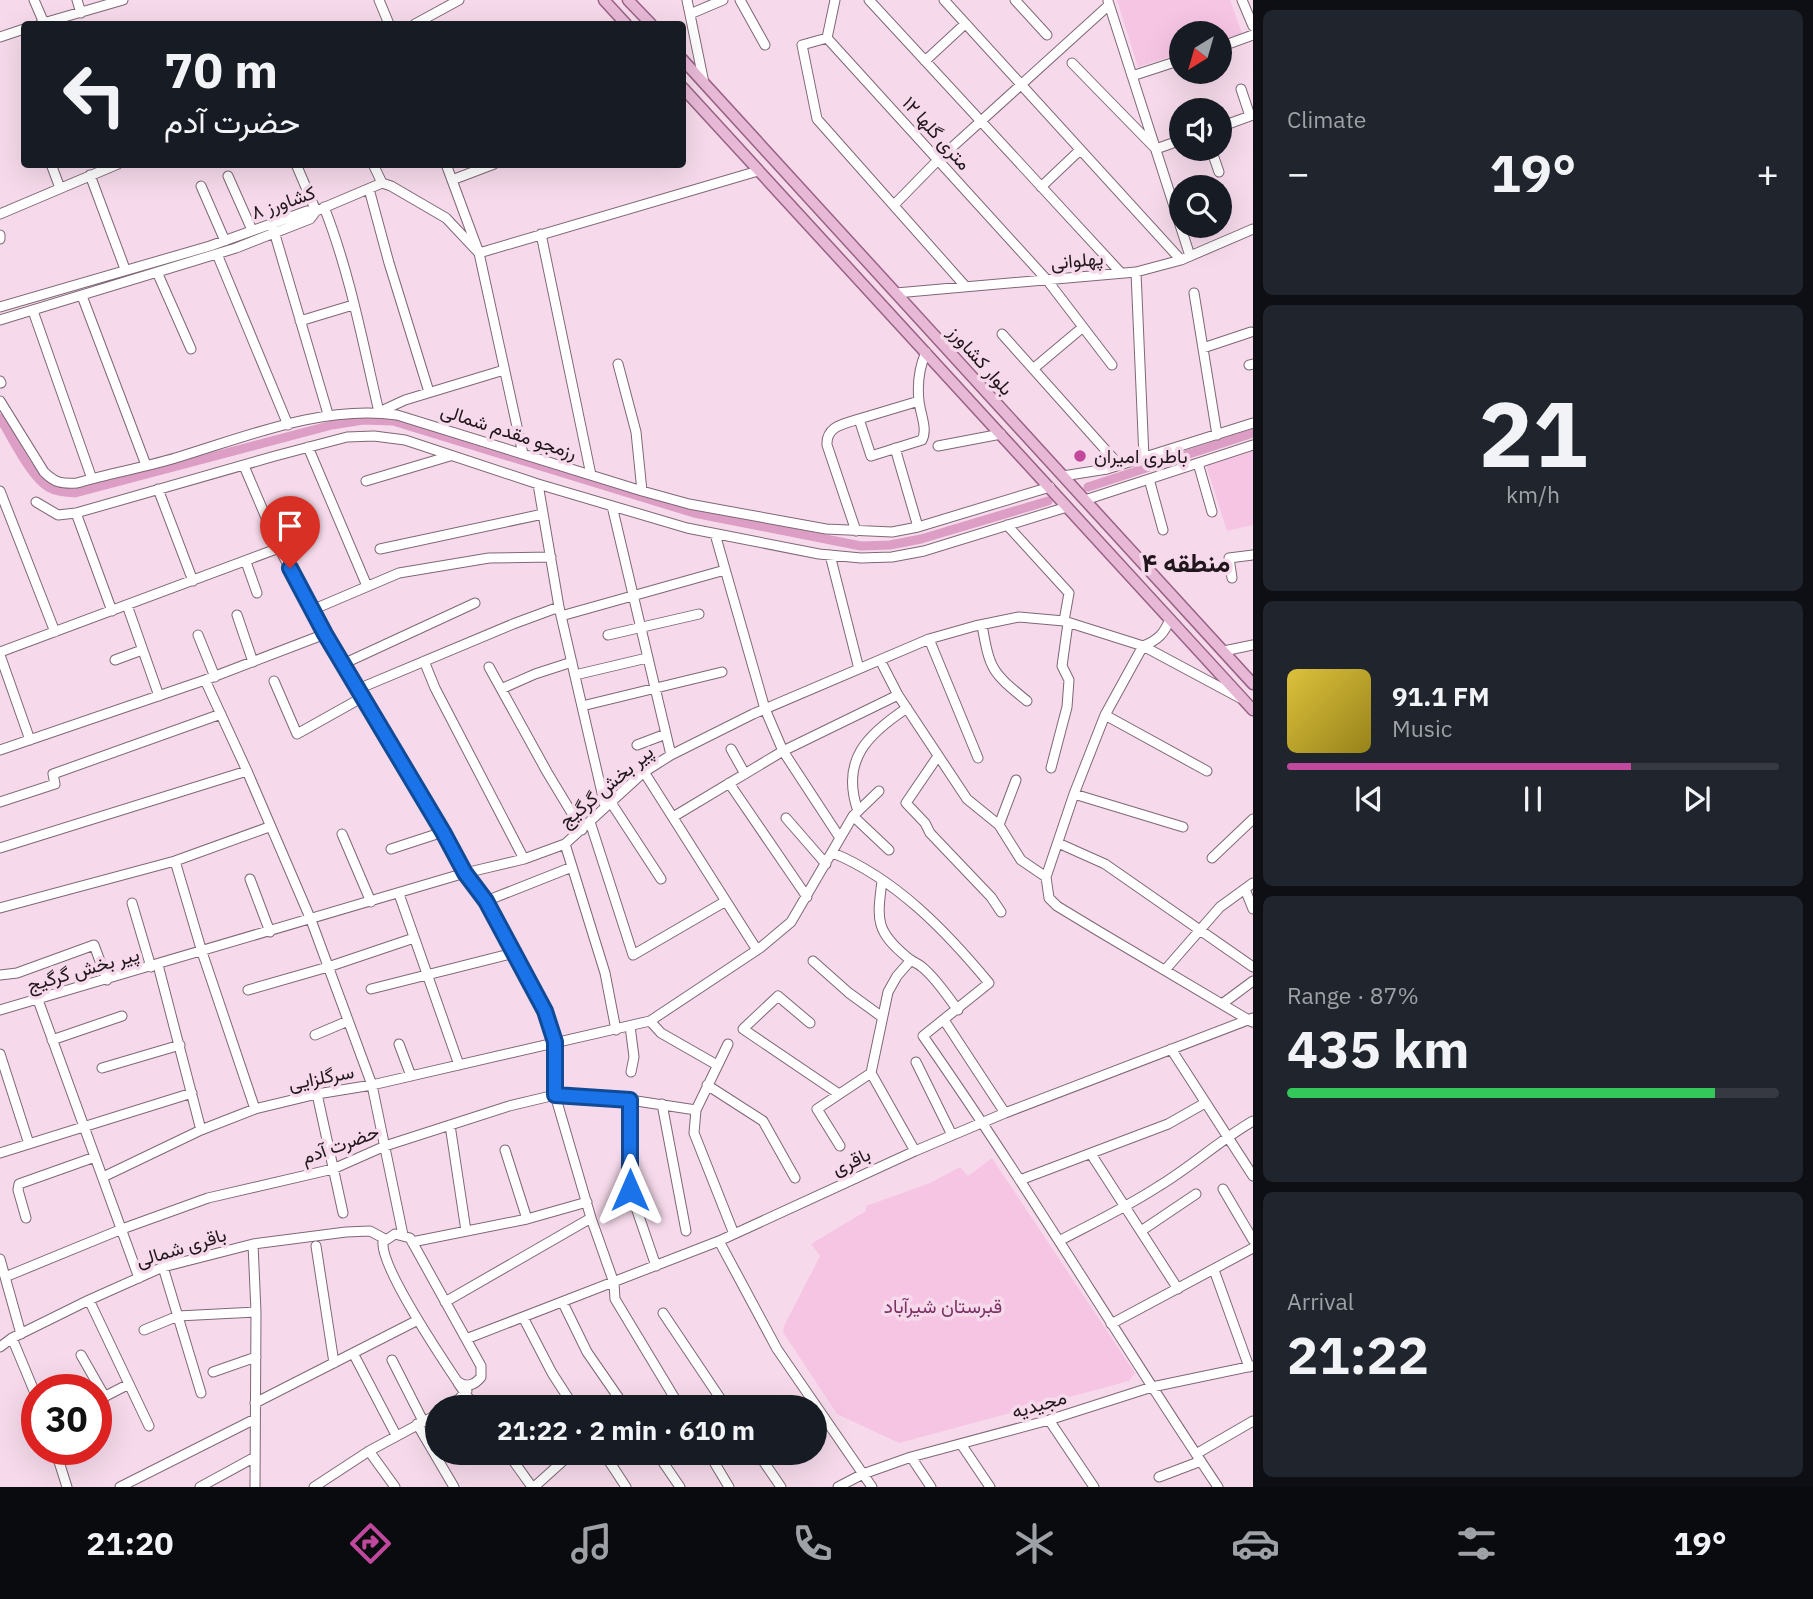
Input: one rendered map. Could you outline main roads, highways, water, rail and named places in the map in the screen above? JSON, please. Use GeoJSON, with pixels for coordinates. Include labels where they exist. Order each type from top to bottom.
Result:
{"type":"FeatureCollection","features":[{"type":"Feature","properties":{"kind":"main road"},"geometry":{"type":"LineString","coordinates":[[604,0],[623,21]]}},
{"type":"Feature","properties":{"kind":"main road"},"geometry":{"type":"LineString","coordinates":[[628,0],[648,21]]}},
{"type":"Feature","properties":{"kind":"main road","name":"بلوار کشاورز"},"geometry":{"type":"LineString","coordinates":[[686,63],[1253,684]]}},
{"type":"Feature","properties":{"kind":"main road","name":"بلوار کشاورز"},"geometry":{"type":"LineString","coordinates":[[686,94],[1253,710]]}},
{"type":"Feature","properties":{"kind":"main road"},"geometry":{"type":"LineString","coordinates":[[1001,434],[1014,422]]}},
{"type":"Feature","properties":{"kind":"waterway"},"geometry":{"type":"LineString","coordinates":[[0,418],[41,482],[61,492],[75,493],[332,425],[363,420],[393,421],[694,513],[861,546],[890,545],[921,539],[1048,501]]}},
{"type":"Feature","properties":{"kind":"waterway"},"geometry":{"type":"LineString","coordinates":[[1088,487],[1253,433]]}},
{"type":"Feature","properties":{"kind":"place","name":"باطری امیران"},"geometry":{"type":"Point","coordinates":[1080,456]}},
{"type":"Feature","properties":{"kind":"district","name":"منطقه ۴"},"geometry":{"type":"Point","coordinates":[1186,563]}},
{"type":"Feature","properties":{"kind":"park label","name":"قبرستان شیرآباد"},"geometry":{"type":"Point","coordinates":[943,1306]}}]}
